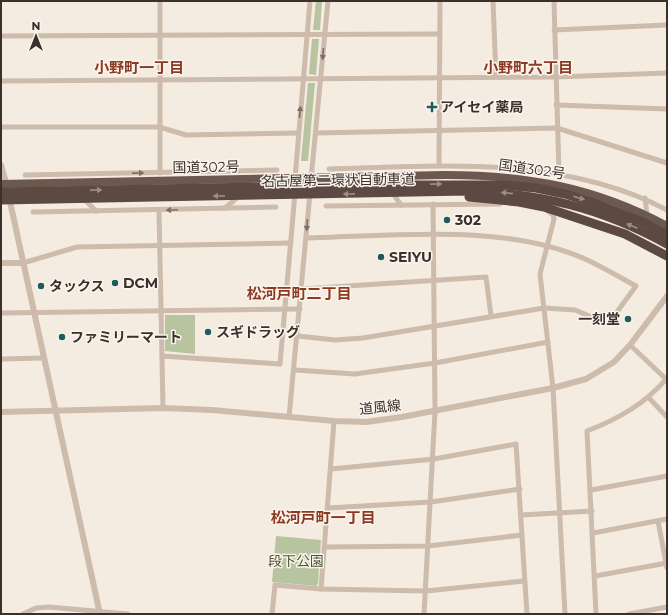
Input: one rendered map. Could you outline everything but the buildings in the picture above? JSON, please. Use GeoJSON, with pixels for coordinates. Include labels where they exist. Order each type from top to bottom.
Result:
{"type":"FeatureCollection","features":[{"type":"Feature","properties":{"kind":"highway","name":"国道302号"},"geometry":{"type":"LineString","coordinates":[[3,187],[70,183],[472,175],[526,179],[589,192],[645,219]]}},
{"type":"Feature","properties":{"kind":"highway","name":"名古屋第二環状自動車道"},"geometry":{"type":"LineString","coordinates":[[3,187],[365,184],[504,185],[565,194],[645,219],[667,235]]}},
{"type":"Feature","properties":{"kind":"highway","name":"名古屋第二環状自動車道"},"geometry":{"type":"LineString","coordinates":[[1,200],[466,191],[504,192],[535,196],[598,212],[639,229],[667,244]]}},
{"type":"Feature","properties":{"kind":"highway"},"geometry":{"type":"LineString","coordinates":[[365,193],[466,197],[512,201],[544,207],[625,234],[667,256]]}},
{"type":"Feature","properties":{"kind":"highway"},"geometry":{"type":"LineString","coordinates":[[645,219],[667,227]]}},
{"type":"Feature","properties":{"kind":"street"},"geometry":{"type":"LineString","coordinates":[[160,1],[160,173]]}},
{"type":"Feature","properties":{"kind":"street"},"geometry":{"type":"LineString","coordinates":[[162,356],[280,364],[310,1]]}},
{"type":"Feature","properties":{"kind":"street"},"geometry":{"type":"LineString","coordinates":[[289,417],[295,370],[328,1]]}},
{"type":"Feature","properties":{"kind":"street"},"geometry":{"type":"LineString","coordinates":[[439,166],[440,1]]}},
{"type":"Feature","properties":{"kind":"street"},"geometry":{"type":"LineString","coordinates":[[493,1],[496,77]]}},
{"type":"Feature","properties":{"kind":"street"},"geometry":{"type":"LineString","coordinates":[[554,1],[559,173]]}},
{"type":"Feature","properties":{"kind":"street"},"geometry":{"type":"LineString","coordinates":[[554,30],[667,25]]}},
{"type":"Feature","properties":{"kind":"street"},"geometry":{"type":"LineString","coordinates":[[1,36],[440,34]]}},
{"type":"Feature","properties":{"kind":"street"},"geometry":{"type":"LineString","coordinates":[[1,81],[556,77],[667,73]]}},
{"type":"Feature","properties":{"kind":"street"},"geometry":{"type":"LineString","coordinates":[[556,105],[667,109]]}},
{"type":"Feature","properties":{"kind":"street"},"geometry":{"type":"LineString","coordinates":[[1,127],[159,127],[186,135],[298,133]]}},
{"type":"Feature","properties":{"kind":"street"},"geometry":{"type":"LineString","coordinates":[[316,133],[557,128],[667,163]]}},
{"type":"Feature","properties":{"kind":"street"},"geometry":{"type":"LineString","coordinates":[[1,165],[3,187],[23,263],[57,411],[100,613]]}},
{"type":"Feature","properties":{"kind":"street"},"geometry":{"type":"LineString","coordinates":[[329,169],[439,166],[500,167],[559,173],[603,183],[645,198],[667,210]]}},
{"type":"Feature","properties":{"kind":"street"},"geometry":{"type":"LineString","coordinates":[[25,175],[277,170]]}},
{"type":"Feature","properties":{"kind":"street"},"geometry":{"type":"LineString","coordinates":[[219,171],[226,180]]}},
{"type":"Feature","properties":{"kind":"street"},"geometry":{"type":"LineString","coordinates":[[45,184],[57,174]]}},
{"type":"Feature","properties":{"kind":"street"},"geometry":{"type":"LineString","coordinates":[[379,177],[401,205]]}},
{"type":"Feature","properties":{"kind":"street"},"geometry":{"type":"LineString","coordinates":[[225,208],[256,179]]}},
{"type":"Feature","properties":{"kind":"street"},"geometry":{"type":"LineString","coordinates":[[70,183],[96,211]]}},
{"type":"Feature","properties":{"kind":"street"},"geometry":{"type":"LineString","coordinates":[[645,198],[645,219]]}},
{"type":"Feature","properties":{"kind":"street"},"geometry":{"type":"LineString","coordinates":[[424,614],[434,458],[435,411],[435,326],[432,204]]}},
{"type":"Feature","properties":{"kind":"street"},"geometry":{"type":"LineString","coordinates":[[326,206],[432,204],[508,205],[548,211],[553,214],[554,219],[540,274],[553,388],[565,614]]}},
{"type":"Feature","properties":{"kind":"street"},"geometry":{"type":"LineString","coordinates":[[33,212],[276,207]]}},
{"type":"Feature","properties":{"kind":"street"},"geometry":{"type":"LineString","coordinates":[[159,210],[163,408]]}},
{"type":"Feature","properties":{"kind":"street"},"geometry":{"type":"LineString","coordinates":[[298,336],[348,340],[544,308],[575,310],[608,324],[636,286],[585,259],[514,239],[481,236],[433,235],[306,238]]}},
{"type":"Feature","properties":{"kind":"street"},"geometry":{"type":"LineString","coordinates":[[1,263],[23,263],[77,247],[291,243]]}},
{"type":"Feature","properties":{"kind":"street"},"geometry":{"type":"LineString","coordinates":[[302,289],[486,277],[491,316]]}},
{"type":"Feature","properties":{"kind":"street","name":"道風線"},"geometry":{"type":"LineString","coordinates":[[1,412],[163,408],[212,410],[334,422],[366,422],[435,411],[553,388],[586,379],[614,362],[630,346],[667,296]]}},
{"type":"Feature","properties":{"kind":"street"},"geometry":{"type":"LineString","coordinates":[[1,313],[300,309]]}},
{"type":"Feature","properties":{"kind":"street"},"geometry":{"type":"LineString","coordinates":[[295,370],[355,374],[435,363],[548,342]]}},
{"type":"Feature","properties":{"kind":"street"},"geometry":{"type":"LineString","coordinates":[[596,614],[587,431],[609,422],[649,398],[667,379],[630,346]]}},
{"type":"Feature","properties":{"kind":"street"},"geometry":{"type":"LineString","coordinates":[[1,359],[44,358]]}},
{"type":"Feature","properties":{"kind":"street"},"geometry":{"type":"LineString","coordinates":[[649,398],[667,417]]}},
{"type":"Feature","properties":{"kind":"street"},"geometry":{"type":"LineString","coordinates":[[321,589],[334,422]]}},
{"type":"Feature","properties":{"kind":"street"},"geometry":{"type":"LineString","coordinates":[[331,469],[434,458],[516,444],[522,515],[524,580],[527,614]]}},
{"type":"Feature","properties":{"kind":"street"},"geometry":{"type":"LineString","coordinates":[[591,490],[667,476]]}},
{"type":"Feature","properties":{"kind":"street"},"geometry":{"type":"LineString","coordinates":[[328,508],[431,502],[520,489]]}},
{"type":"Feature","properties":{"kind":"street"},"geometry":{"type":"LineString","coordinates":[[522,515],[592,511]]}},
{"type":"Feature","properties":{"kind":"street"},"geometry":{"type":"LineString","coordinates":[[593,534],[667,519]]}},
{"type":"Feature","properties":{"kind":"street"},"geometry":{"type":"LineString","coordinates":[[595,576],[667,564],[658,521]]}},
{"type":"Feature","properties":{"kind":"street"},"geometry":{"type":"LineString","coordinates":[[325,547],[428,546],[522,535]]}},
{"type":"Feature","properties":{"kind":"street"},"geometry":{"type":"LineString","coordinates":[[272,614],[275,585],[321,589],[426,591],[524,580]]}},
{"type":"Feature","properties":{"kind":"street"},"geometry":{"type":"LineString","coordinates":[[23,614],[36,608],[49,607],[100,613],[128,614]]}},
{"type":"Feature","properties":{"kind":"street"},"geometry":{"type":"LineString","coordinates":[[629,614],[667,607]]}},
{"type":"Feature","properties":{"kind":"green space"},"geometry":{"type":"Polygon","coordinates":[[[316,1],[322,1],[320,30],[313,30],[316,1]]]}},
{"type":"Feature","properties":{"kind":"green space"},"geometry":{"type":"Polygon","coordinates":[[[312,39],[319,39],[316,75],[309,74],[312,39]]]}},
{"type":"Feature","properties":{"kind":"green space"},"geometry":{"type":"Polygon","coordinates":[[[308,83],[315,83],[308,161],[301,161],[308,83]]]}},
{"type":"Feature","properties":{"kind":"green space"},"geometry":{"type":"Polygon","coordinates":[[[165,315],[195,315],[195,354],[165,351],[165,315]]]}},
{"type":"Feature","properties":{"kind":"green space","name":"段下公園"},"geometry":{"type":"Polygon","coordinates":[[[276,536],[321,540],[318,584],[316,586],[272,582],[276,536]]]}},
{"type":"Feature","properties":{"kind":"place","name":"アイセイ薬局"},"geometry":{"type":"Point","coordinates":[432,107]}},
{"type":"Feature","properties":{"kind":"place","name":"302"},"geometry":{"type":"Point","coordinates":[447,220]}},
{"type":"Feature","properties":{"kind":"place","name":"SEIYU"},"geometry":{"type":"Point","coordinates":[381,257]}},
{"type":"Feature","properties":{"kind":"place","name":"DCM"},"geometry":{"type":"Point","coordinates":[115,283]}},
{"type":"Feature","properties":{"kind":"place","name":"タックス"},"geometry":{"type":"Point","coordinates":[41,286]}},
{"type":"Feature","properties":{"kind":"place","name":"一刻堂"},"geometry":{"type":"Point","coordinates":[628,319]}},
{"type":"Feature","properties":{"kind":"place","name":"スギドラッグ"},"geometry":{"type":"Point","coordinates":[208,332]}},
{"type":"Feature","properties":{"kind":"place","name":"ファミリーマート"},"geometry":{"type":"Point","coordinates":[62,337]}},
{"type":"Feature","properties":{"kind":"district","name":"小野町一丁目"},"geometry":{"type":"Point","coordinates":[139,68]}},
{"type":"Feature","properties":{"kind":"district","name":"小野町六丁目"},"geometry":{"type":"Point","coordinates":[528,68]}},
{"type":"Feature","properties":{"kind":"district","name":"松河戸町二丁目"},"geometry":{"type":"Point","coordinates":[299,294]}},
{"type":"Feature","properties":{"kind":"district","name":"松河戸町一丁目"},"geometry":{"type":"Point","coordinates":[323,518]}}]}
